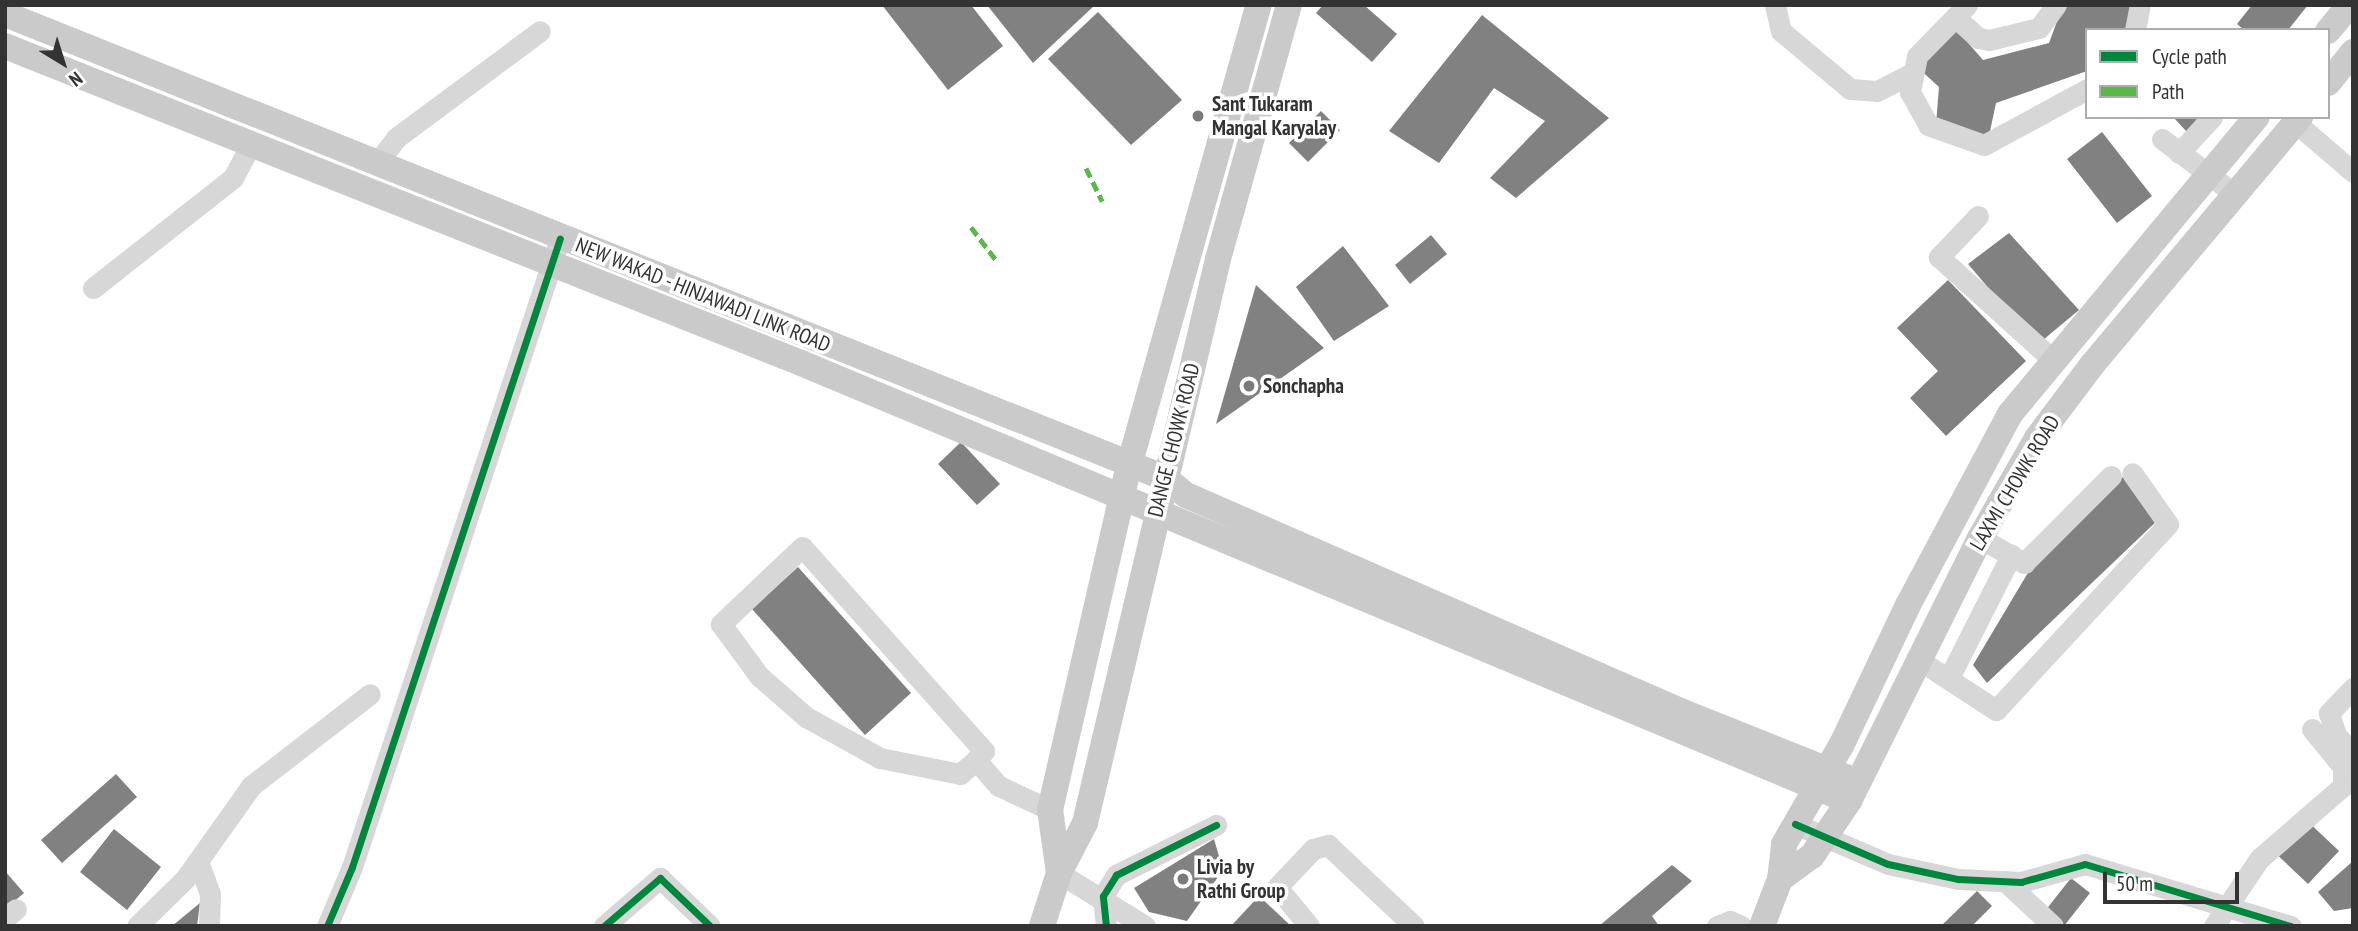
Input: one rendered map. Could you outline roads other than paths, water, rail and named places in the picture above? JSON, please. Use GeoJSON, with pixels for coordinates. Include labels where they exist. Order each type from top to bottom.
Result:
{"type":"FeatureCollection","features":[{"type":"Feature","properties":{"kind":"main road","name":"DANGE CHOWK ROAD"},"geometry":{"type":"LineString","coordinates":[[1059,873],[1050,810],[1129,466],[1259,5]]}},
{"type":"Feature","properties":{"kind":"main road","name":"DANGE CHOWK ROAD"},"geometry":{"type":"LineString","coordinates":[[1042,926],[1059,873],[1085,823],[1156,512],[1289,5]]}},
{"type":"Feature","properties":{"kind":"main road"},"geometry":{"type":"LineString","coordinates":[[2330,29],[2350,5]]}},
{"type":"Feature","properties":{"kind":"main road","name":"NEW WAKAD - HINJAWADI LINK ROAD"},"geometry":{"type":"LineString","coordinates":[[5,14],[1129,466],[1165,478],[1199,500],[1823,780]]}},
{"type":"Feature","properties":{"kind":"main road","name":"NEW WAKAD - HINJAWADI LINK ROAD"},"geometry":{"type":"LineString","coordinates":[[5,46],[801,363],[1156,512],[1823,780]]}},
{"type":"Feature","properties":{"kind":"main road"},"geometry":{"type":"LineString","coordinates":[[2330,81],[2353,52]]}},
{"type":"Feature","properties":{"kind":"main road","name":"LAXMI CHOWK ROAD"},"geometry":{"type":"LineString","coordinates":[[1780,879],[1784,844],[1823,780],[2010,414],[2052,359],[2211,175],[2255,119]]}},
{"type":"Feature","properties":{"kind":"main road","name":"LAXMI CHOWK ROAD"},"geometry":{"type":"LineString","coordinates":[[1780,879],[1812,856],[1828,836],[1854,791],[1980,538],[2037,438],[2092,365],[2293,126]]}},
{"type":"Feature","properties":{"kind":"main road"},"geometry":{"type":"LineString","coordinates":[[801,363],[811,338]]}},
{"type":"Feature","properties":{"kind":"main road"},"geometry":{"type":"LineString","coordinates":[[1823,780],[1854,791]]}},
{"type":"Feature","properties":{"kind":"main road"},"geometry":{"type":"LineString","coordinates":[[1762,926],[1780,879]]}},
{"type":"Feature","properties":{"kind":"street"},"geometry":{"type":"LineString","coordinates":[[1775,5],[1781,31],[1850,89],[1877,90],[1911,74]]}},
{"type":"Feature","properties":{"kind":"street"},"geometry":{"type":"LineString","coordinates":[[2056,5],[2039,29],[1989,40],[1978,38],[1961,11],[1917,57],[1911,74],[1910,92],[1928,125],[1983,145],[2085,90]]}},
{"type":"Feature","properties":{"kind":"street"},"geometry":{"type":"LineString","coordinates":[[2135,28],[2140,5]]}},
{"type":"Feature","properties":{"kind":"street"},"geometry":{"type":"LineString","coordinates":[[376,164],[396,138],[540,31]]}},
{"type":"Feature","properties":{"kind":"street"},"geometry":{"type":"LineString","coordinates":[[2179,153],[2210,119]]}},
{"type":"Feature","properties":{"kind":"street"},"geometry":{"type":"LineString","coordinates":[[2261,119],[2293,126],[2353,172]]}},
{"type":"Feature","properties":{"kind":"street"},"geometry":{"type":"LineString","coordinates":[[2162,139],[2236,195]]}},
{"type":"Feature","properties":{"kind":"street"},"geometry":{"type":"LineString","coordinates":[[93,288],[233,177],[251,144]]}},
{"type":"Feature","properties":{"kind":"street"},"geometry":{"type":"LineString","coordinates":[[1978,216],[1939,257],[2052,359]]}},
{"type":"Feature","properties":{"kind":"street"},"geometry":{"type":"LineString","coordinates":[[327,926],[352,867],[456,562],[560,238]]}},
{"type":"Feature","properties":{"kind":"street"},"geometry":{"type":"LineString","coordinates":[[1919,660],[1950,677],[1996,710],[2168,524],[2121,475],[2024,563],[1980,538]]}},
{"type":"Feature","properties":{"kind":"street"},"geometry":{"type":"LineString","coordinates":[[802,547],[984,751],[976,760],[960,774],[880,758],[806,716],[759,676],[721,624],[802,547]]}},
{"type":"Feature","properties":{"kind":"street"},"geometry":{"type":"LineString","coordinates":[[1950,677],[2011,555]]}},
{"type":"Feature","properties":{"kind":"street"},"geometry":{"type":"LineString","coordinates":[[2353,688],[2329,713],[2336,735],[2353,754]]}},
{"type":"Feature","properties":{"kind":"street"},"geometry":{"type":"LineString","coordinates":[[137,926],[198,861],[251,786],[370,694]]}},
{"type":"Feature","properties":{"kind":"street"},"geometry":{"type":"LineString","coordinates":[[2214,926],[2229,910],[2259,859],[2347,777],[2312,729]]}},
{"type":"Feature","properties":{"kind":"street"},"geometry":{"type":"LineString","coordinates":[[976,760],[999,786],[1050,810]]}},
{"type":"Feature","properties":{"kind":"street"},"geometry":{"type":"LineString","coordinates":[[1795,824],[1888,864],[1958,879],[2005,881],[2085,864],[2229,910],[2291,926]]}},
{"type":"Feature","properties":{"kind":"street"},"geometry":{"type":"LineString","coordinates":[[1106,926],[1103,896],[1116,875],[1216,825]]}},
{"type":"Feature","properties":{"kind":"street"},"geometry":{"type":"LineString","coordinates":[[1309,926],[1277,887],[1313,849],[1328,845],[1414,926]]}},
{"type":"Feature","properties":{"kind":"street"},"geometry":{"type":"LineString","coordinates":[[198,861],[210,894],[209,926]]}},
{"type":"Feature","properties":{"kind":"street"},"geometry":{"type":"LineString","coordinates":[[1059,873],[1103,896],[1145,926]]}},
{"type":"Feature","properties":{"kind":"street"},"geometry":{"type":"LineString","coordinates":[[604,926],[660,878],[710,926]]}},
{"type":"Feature","properties":{"kind":"street"},"geometry":{"type":"LineString","coordinates":[[2005,881],[2053,926]]}},
{"type":"Feature","properties":{"kind":"street"},"geometry":{"type":"LineString","coordinates":[[1717,926],[1730,921],[1741,926]]}},
{"type":"Feature","properties":{"kind":"place","name":"Sant Tukaram Mangal Karyalay"},"geometry":{"type":"Point","coordinates":[1198,116]}},
{"type":"Feature","properties":{"kind":"place","name":"Sonchapha"},"geometry":{"type":"Point","coordinates":[1249,386]}},
{"type":"Feature","properties":{"kind":"place","name":"Livia by Rathi Group"},"geometry":{"type":"Point","coordinates":[1183,879]}}]}
